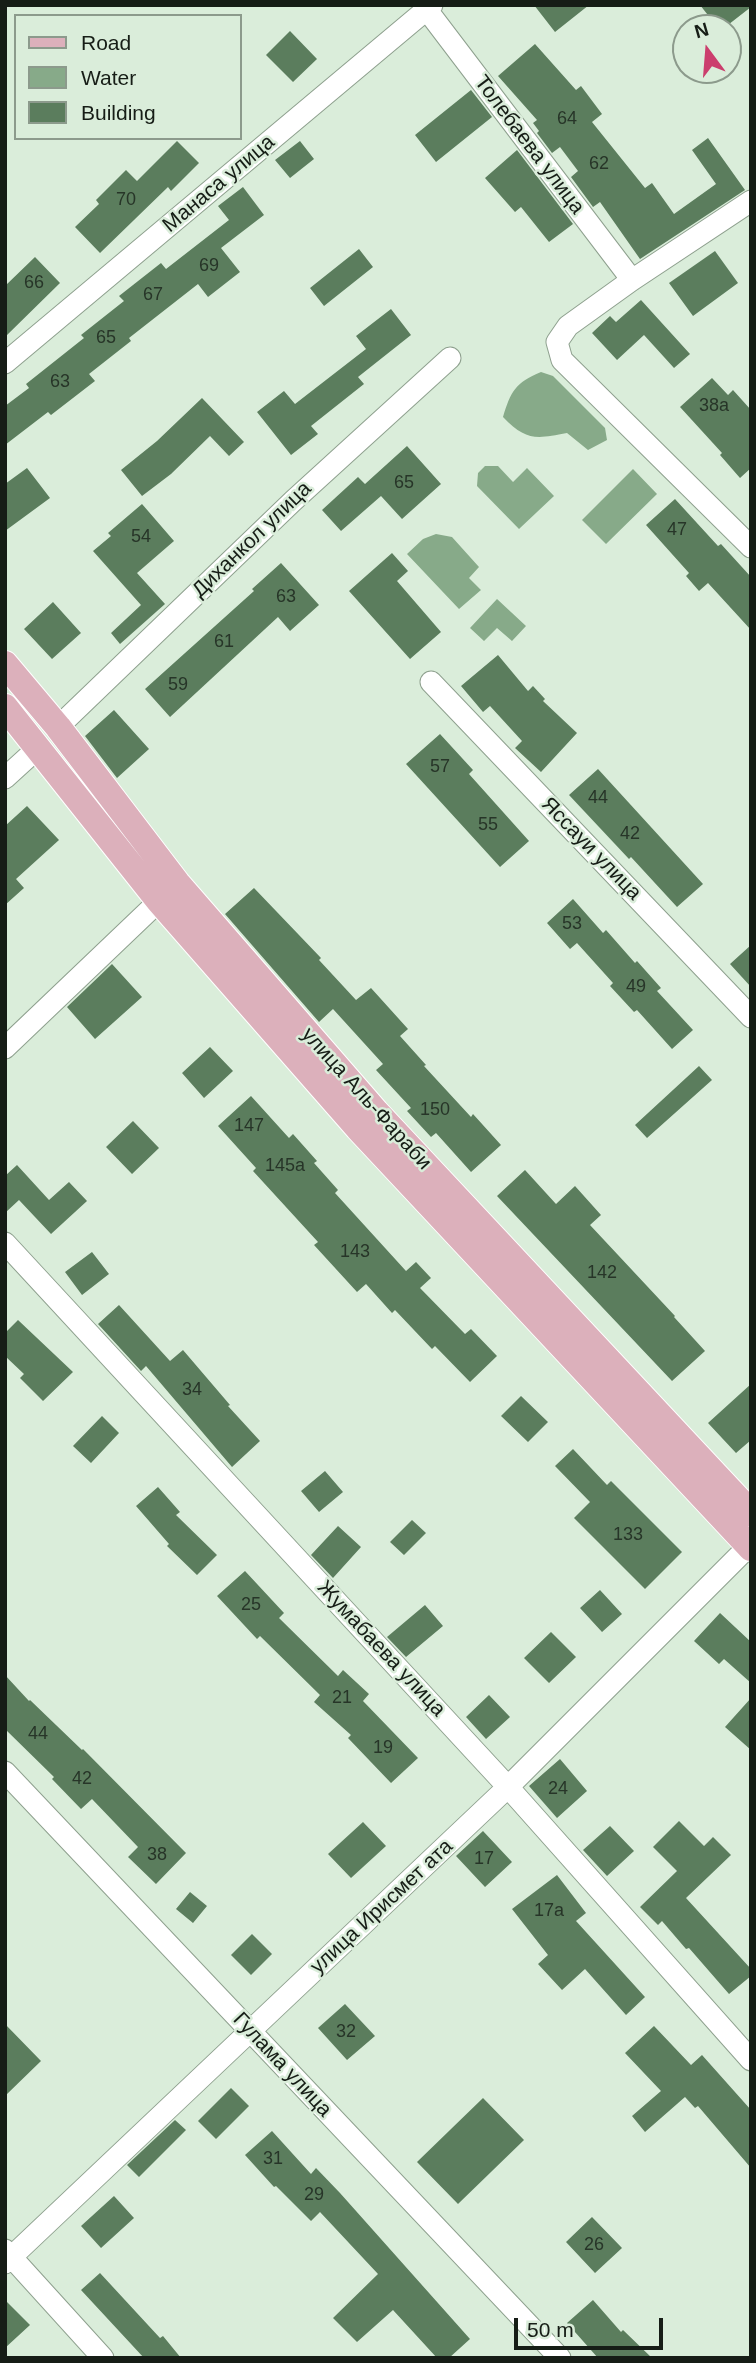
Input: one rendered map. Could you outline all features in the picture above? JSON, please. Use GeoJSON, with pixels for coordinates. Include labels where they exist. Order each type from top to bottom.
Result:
{"type":"FeatureCollection","features":[{"type":"Feature","properties":{"kind":"main road","name":"улица Аль-Фараби"},"geometry":{"type":"LineString","coordinates":[[5,664],[58,727],[177,883],[367,1102],[751,1513]]}},
{"type":"Feature","properties":{"kind":"main road","name":"улица Аль-Фараби"},"geometry":{"type":"LineString","coordinates":[[5,707],[159,901],[358,1128],[750,1546]]}},
{"type":"Feature","properties":{"kind":"street","name":"Толебаева улица"},"geometry":{"type":"LineString","coordinates":[[430,8],[632,280]]}},
{"type":"Feature","properties":{"kind":"street","name":"Манаса улица"},"geometry":{"type":"LineString","coordinates":[[5,363],[430,8]]}},
{"type":"Feature","properties":{"kind":"street"},"geometry":{"type":"LineString","coordinates":[[751,201],[568,326],[557,342],[562,360],[751,547]]}},
{"type":"Feature","properties":{"kind":"street","name":"Диханкол улица"},"geometry":{"type":"LineString","coordinates":[[58,727],[293,501],[450,358]]}},
{"type":"Feature","properties":{"kind":"street","name":"Яссауи улица"},"geometry":{"type":"LineString","coordinates":[[431,682],[751,1017]]}},
{"type":"Feature","properties":{"kind":"street"},"geometry":{"type":"LineString","coordinates":[[5,778],[39,747]]}},
{"type":"Feature","properties":{"kind":"street"},"geometry":{"type":"LineString","coordinates":[[5,1048],[159,901]]}},
{"type":"Feature","properties":{"kind":"street","name":"Жумабаева улица"},"geometry":{"type":"LineString","coordinates":[[5,1243],[509,1787],[751,2060]]}},
{"type":"Feature","properties":{"kind":"street","name":"улица Ирисмет ата"},"geometry":{"type":"LineString","coordinates":[[7,2257],[509,1787],[750,1546]]}},
{"type":"Feature","properties":{"kind":"street","name":"Гулама улица"},"geometry":{"type":"LineString","coordinates":[[5,1772],[560,2358]]}},
{"type":"Feature","properties":{"kind":"street"},"geometry":{"type":"LineString","coordinates":[[7,2257],[103,2358]]}},
{"type":"Feature","properties":{"kind":"water"},"geometry":{"type":"Polygon","coordinates":[[[541,372],[553,376],[605,428],[607,440],[588,450],[567,433],[532,436],[518,430],[503,417],[515,389],[541,372]]]}},
{"type":"Feature","properties":{"kind":"water"},"geometry":{"type":"Polygon","coordinates":[[[485,466],[498,466],[513,482],[527,468],[554,496],[519,529],[477,486],[478,473],[485,466]]]}},
{"type":"Feature","properties":{"kind":"water"},"geometry":{"type":"Polygon","coordinates":[[[633,469],[657,494],[606,544],[582,520],[633,469]]]}},
{"type":"Feature","properties":{"kind":"water"},"geometry":{"type":"Polygon","coordinates":[[[436,534],[452,537],[479,567],[469,578],[481,590],[459,609],[407,554],[423,539],[436,534]]]}},
{"type":"Feature","properties":{"kind":"water"},"geometry":{"type":"Polygon","coordinates":[[[497,599],[526,626],[512,641],[497,628],[484,641],[470,628],[497,599]]]}},
{"type":"Feature","properties":{"kind":"building"},"geometry":{"type":"Polygon","coordinates":[[[534,5],[589,5],[555,32],[534,5]]]}},
{"type":"Feature","properties":{"kind":"building"},"geometry":{"type":"Polygon","coordinates":[[[700,5],[751,5],[742,14],[707,14],[700,5]]]}},
{"type":"Feature","properties":{"kind":"building"},"geometry":{"type":"Polygon","coordinates":[[[290,31],[317,59],[293,82],[266,55],[290,31]]]}},
{"type":"Feature","properties":{"kind":"building"},"geometry":{"type":"Polygon","coordinates":[[[535,44],[576,90],[581,86],[602,114],[592,122],[645,188],[652,183],[674,214],[716,184],[692,150],[708,138],[745,190],[640,259],[600,202],[593,207],[571,177],[578,171],[560,147],[552,153],[537,133],[539,131],[533,123],[537,120],[498,76],[535,44]]]}},
{"type":"Feature","properties":{"kind":"building"},"geometry":{"type":"Polygon","coordinates":[[[471,90],[492,117],[436,162],[415,135],[471,90]]]}},
{"type":"Feature","properties":{"kind":"building"},"geometry":{"type":"Polygon","coordinates":[[[177,141],[199,163],[171,191],[168,187],[100,253],[75,227],[99,204],[96,200],[126,170],[137,181],[177,141]]]}},
{"type":"Feature","properties":{"kind":"building"},"geometry":{"type":"Polygon","coordinates":[[[300,141],[314,159],[290,178],[275,160],[300,141]]]}},
{"type":"Feature","properties":{"kind":"building"},"geometry":{"type":"Polygon","coordinates":[[[517,150],[573,224],[549,242],[521,207],[515,212],[485,178],[517,150]]]}},
{"type":"Feature","properties":{"kind":"building"},"geometry":{"type":"Polygon","coordinates":[[[243,187],[264,215],[221,248],[240,272],[208,297],[198,284],[129,338],[131,341],[89,374],[95,381],[51,415],[48,412],[5,445],[5,406],[29,388],[26,384],[84,338],[81,335],[124,301],[119,296],[161,263],[166,269],[229,220],[218,206],[243,187]]]}},
{"type":"Feature","properties":{"kind":"building"},"geometry":{"type":"Polygon","coordinates":[[[359,249],[373,267],[324,306],[310,288],[359,249]]]}},
{"type":"Feature","properties":{"kind":"building"},"geometry":{"type":"Polygon","coordinates":[[[715,251],[738,283],[693,316],[669,283],[715,251]]]}},
{"type":"Feature","properties":{"kind":"building"},"geometry":{"type":"Polygon","coordinates":[[[35,257],[60,283],[5,337],[5,286],[35,257]]]}},
{"type":"Feature","properties":{"kind":"building"},"geometry":{"type":"Polygon","coordinates":[[[641,300],[690,354],[674,368],[644,335],[617,360],[592,333],[610,316],[616,322],[641,300]]]}},
{"type":"Feature","properties":{"kind":"building"},"geometry":{"type":"Polygon","coordinates":[[[391,309],[411,335],[358,377],[364,384],[311,426],[318,434],[291,455],[257,412],[284,391],[295,404],[366,349],[356,336],[391,309]]]}},
{"type":"Feature","properties":{"kind":"building"},"geometry":{"type":"Polygon","coordinates":[[[712,378],[728,395],[733,390],[751,410],[751,468],[740,478],[720,455],[722,453],[680,407],[712,378]]]}},
{"type":"Feature","properties":{"kind":"building"},"geometry":{"type":"Polygon","coordinates":[[[202,398],[244,442],[229,456],[210,436],[171,474],[142,496],[121,470],[157,441],[202,398]]]}},
{"type":"Feature","properties":{"kind":"building"},"geometry":{"type":"Polygon","coordinates":[[[407,446],[441,484],[402,519],[381,496],[341,531],[322,510],[358,477],[365,484],[407,446]]]}},
{"type":"Feature","properties":{"kind":"building"},"geometry":{"type":"Polygon","coordinates":[[[27,468],[50,498],[5,531],[5,484],[27,468]]]}},
{"type":"Feature","properties":{"kind":"building"},"geometry":{"type":"Polygon","coordinates":[[[675,499],[751,577],[751,630],[708,583],[699,591],[686,576],[689,573],[646,525],[675,499]]]}},
{"type":"Feature","properties":{"kind":"building"},"geometry":{"type":"Polygon","coordinates":[[[142,504],[174,541],[137,573],[165,604],[120,644],[111,633],[141,605],[93,551],[111,536],[108,533],[142,504]]]}},
{"type":"Feature","properties":{"kind":"building"},"geometry":{"type":"Polygon","coordinates":[[[392,553],[408,571],[397,581],[441,632],[410,659],[349,591],[392,553]]]}},
{"type":"Feature","properties":{"kind":"building"},"geometry":{"type":"Polygon","coordinates":[[[281,563],[319,605],[290,631],[278,617],[170,717],[145,689],[254,591],[252,589],[281,563]]]}},
{"type":"Feature","properties":{"kind":"building"},"geometry":{"type":"Polygon","coordinates":[[[53,602],[81,633],[52,659],[24,629],[53,602]]]}},
{"type":"Feature","properties":{"kind":"building"},"geometry":{"type":"Polygon","coordinates":[[[498,655],[528,691],[533,686],[545,699],[543,701],[577,733],[541,772],[515,748],[522,741],[490,706],[483,712],[461,686],[498,655]]]}},
{"type":"Feature","properties":{"kind":"building"},"geometry":{"type":"Polygon","coordinates":[[[114,710],[149,749],[117,778],[85,736],[114,710]]]}},
{"type":"Feature","properties":{"kind":"building"},"geometry":{"type":"Polygon","coordinates":[[[440,734],[473,770],[469,774],[529,841],[500,867],[406,764],[440,734]]]}},
{"type":"Feature","properties":{"kind":"building"},"geometry":{"type":"Polygon","coordinates":[[[598,769],[703,884],[677,907],[569,795],[598,769]]]}},
{"type":"Feature","properties":{"kind":"building"},"geometry":{"type":"Polygon","coordinates":[[[27,806],[59,840],[16,879],[24,888],[5,905],[5,826],[27,806]]]}},
{"type":"Feature","properties":{"kind":"building"},"geometry":{"type":"Polygon","coordinates":[[[254,888],[321,958],[319,960],[356,1000],[371,988],[408,1029],[400,1036],[426,1065],[424,1066],[501,1145],[471,1172],[436,1133],[431,1137],[407,1111],[411,1108],[376,1070],[383,1064],[333,1009],[319,1022],[225,914],[254,888]]]}},
{"type":"Feature","properties":{"kind":"building"},"geometry":{"type":"Polygon","coordinates":[[[573,899],[603,933],[606,930],[635,963],[637,961],[661,988],[657,991],[693,1030],[672,1049],[637,1010],[634,1012],[610,986],[613,983],[577,943],[570,949],[547,923],[573,899]]]}},
{"type":"Feature","properties":{"kind":"building"},"geometry":{"type":"Polygon","coordinates":[[[751,945],[751,987],[730,964],[751,945]]]}},
{"type":"Feature","properties":{"kind":"building"},"geometry":{"type":"Polygon","coordinates":[[[112,964],[142,997],[95,1039],[67,1007],[112,964]]]}},
{"type":"Feature","properties":{"kind":"building"},"geometry":{"type":"Polygon","coordinates":[[[210,1047],[233,1071],[204,1098],[182,1073],[210,1047]]]}},
{"type":"Feature","properties":{"kind":"building"},"geometry":{"type":"Polygon","coordinates":[[[699,1066],[712,1080],[647,1138],[635,1125],[699,1066]]]}},
{"type":"Feature","properties":{"kind":"building"},"geometry":{"type":"Polygon","coordinates":[[[251,1096],[289,1138],[293,1134],[317,1161],[314,1163],[338,1190],[335,1193],[406,1271],[416,1262],[431,1278],[420,1288],[465,1334],[471,1329],[497,1356],[470,1382],[435,1346],[432,1349],[395,1310],[392,1313],[366,1284],[357,1292],[314,1245],[318,1242],[253,1171],[256,1168],[218,1126],[251,1096]]]}},
{"type":"Feature","properties":{"kind":"building"},"geometry":{"type":"Polygon","coordinates":[[[133,1121],[159,1148],[132,1174],[106,1147],[133,1121]]]}},
{"type":"Feature","properties":{"kind":"building"},"geometry":{"type":"Polygon","coordinates":[[[17,1165],[49,1200],[69,1182],[87,1201],[51,1234],[19,1200],[5,1213],[5,1176],[17,1165]]]}},
{"type":"Feature","properties":{"kind":"building"},"geometry":{"type":"Polygon","coordinates":[[[525,1170],[556,1204],[575,1186],[601,1215],[590,1225],[705,1351],[672,1381],[497,1196],[525,1170]]]}},
{"type":"Feature","properties":{"kind":"building"},"geometry":{"type":"Polygon","coordinates":[[[92,1252],[109,1274],[82,1295],[65,1272],[92,1252]]]}},
{"type":"Feature","properties":{"kind":"building"},"geometry":{"type":"Polygon","coordinates":[[[119,1305],[170,1361],[183,1350],[260,1441],[232,1467],[146,1366],[141,1371],[98,1324],[119,1305]]]}},
{"type":"Feature","properties":{"kind":"building"},"geometry":{"type":"Polygon","coordinates":[[[18,1320],[73,1372],[43,1401],[20,1378],[24,1374],[5,1356],[5,1333],[18,1320]]]}},
{"type":"Feature","properties":{"kind":"building"},"geometry":{"type":"Polygon","coordinates":[[[751,1384],[751,1440],[736,1453],[708,1423],[751,1384]]]}},
{"type":"Feature","properties":{"kind":"building"},"geometry":{"type":"Polygon","coordinates":[[[521,1396],[548,1422],[528,1442],[501,1416],[521,1396]]]}},
{"type":"Feature","properties":{"kind":"building"},"geometry":{"type":"Polygon","coordinates":[[[102,1416],[119,1433],[91,1463],[73,1446],[102,1416]]]}},
{"type":"Feature","properties":{"kind":"building"},"geometry":{"type":"Polygon","coordinates":[[[573,1449],[607,1485],[611,1481],[682,1552],[645,1589],[574,1518],[590,1502],[555,1466],[573,1449]]]}},
{"type":"Feature","properties":{"kind":"building"},"geometry":{"type":"Polygon","coordinates":[[[325,1471],[343,1492],[319,1512],[301,1491],[325,1471]]]}},
{"type":"Feature","properties":{"kind":"building"},"geometry":{"type":"Polygon","coordinates":[[[158,1487],[180,1512],[176,1515],[217,1555],[197,1575],[167,1546],[169,1544],[136,1506],[158,1487]]]}},
{"type":"Feature","properties":{"kind":"building"},"geometry":{"type":"Polygon","coordinates":[[[412,1520],[426,1533],[404,1555],[390,1542],[412,1520]]]}},
{"type":"Feature","properties":{"kind":"building"},"geometry":{"type":"Polygon","coordinates":[[[338,1526],[361,1547],[333,1578],[311,1555],[338,1526]]]}},
{"type":"Feature","properties":{"kind":"building"},"geometry":{"type":"Polygon","coordinates":[[[245,1571],[284,1613],[279,1618],[338,1676],[343,1670],[369,1694],[363,1701],[418,1758],[391,1783],[348,1738],[351,1735],[314,1702],[320,1695],[260,1636],[257,1639],[217,1596],[245,1571]]]}},
{"type":"Feature","properties":{"kind":"building"},"geometry":{"type":"Polygon","coordinates":[[[600,1590],[622,1614],[602,1632],[580,1608],[600,1590]]]}},
{"type":"Feature","properties":{"kind":"building"},"geometry":{"type":"Polygon","coordinates":[[[425,1605],[443,1626],[406,1657],[387,1637],[425,1605]]]}},
{"type":"Feature","properties":{"kind":"building"},"geometry":{"type":"Polygon","coordinates":[[[720,1613],[751,1642],[751,1683],[724,1659],[719,1664],[694,1641],[720,1613]]]}},
{"type":"Feature","properties":{"kind":"building"},"geometry":{"type":"Polygon","coordinates":[[[551,1632],[576,1657],[549,1683],[524,1658],[551,1632]]]}},
{"type":"Feature","properties":{"kind":"building"},"geometry":{"type":"Polygon","coordinates":[[[5,1675],[186,1853],[156,1884],[128,1857],[138,1847],[92,1799],[81,1809],[52,1779],[54,1777],[5,1729],[5,1675]]]}},
{"type":"Feature","properties":{"kind":"building"},"geometry":{"type":"Polygon","coordinates":[[[489,1695],[510,1717],[486,1739],[466,1717],[489,1695]]]}},
{"type":"Feature","properties":{"kind":"building"},"geometry":{"type":"Polygon","coordinates":[[[751,1698],[751,1750],[725,1727],[751,1698]]]}},
{"type":"Feature","properties":{"kind":"building"},"geometry":{"type":"Polygon","coordinates":[[[560,1759],[587,1791],[557,1818],[529,1786],[560,1759]]]}},
{"type":"Feature","properties":{"kind":"building"},"geometry":{"type":"Polygon","coordinates":[[[679,1821],[704,1846],[713,1837],[731,1855],[686,1898],[751,1969],[751,1976],[729,1994],[662,1921],[658,1925],[640,1907],[677,1871],[653,1847],[679,1821]]]}},
{"type":"Feature","properties":{"kind":"building"},"geometry":{"type":"Polygon","coordinates":[[[363,1822],[386,1846],[351,1878],[328,1854],[363,1822]]]}},
{"type":"Feature","properties":{"kind":"building"},"geometry":{"type":"Polygon","coordinates":[[[610,1826],[634,1851],[607,1876],[583,1850],[610,1826]]]}},
{"type":"Feature","properties":{"kind":"building"},"geometry":{"type":"Polygon","coordinates":[[[483,1831],[512,1862],[485,1887],[456,1856],[483,1831]]]}},
{"type":"Feature","properties":{"kind":"building"},"geometry":{"type":"Polygon","coordinates":[[[557,1875],[586,1913],[576,1921],[645,1997],[626,2015],[585,1969],[562,1990],[538,1964],[548,1955],[512,1909],[557,1875]]]}},
{"type":"Feature","properties":{"kind":"building"},"geometry":{"type":"Polygon","coordinates":[[[190,1892],[207,1906],[193,1923],[176,1909],[190,1892]]]}},
{"type":"Feature","properties":{"kind":"building"},"geometry":{"type":"Polygon","coordinates":[[[252,1934],[272,1954],[251,1975],[231,1955],[252,1934]]]}},
{"type":"Feature","properties":{"kind":"building"},"geometry":{"type":"Polygon","coordinates":[[[345,2004],[375,2036],[347,2060],[318,2028],[345,2004]]]}},
{"type":"Feature","properties":{"kind":"building"},"geometry":{"type":"Polygon","coordinates":[[[5,2024],[41,2061],[5,2096],[5,2024]]]}},
{"type":"Feature","properties":{"kind":"building"},"geometry":{"type":"Polygon","coordinates":[[[654,2026],[691,2065],[702,2055],[751,2110],[751,2168],[698,2106],[695,2108],[685,2097],[645,2132],[632,2116],[661,2091],[625,2053],[654,2026]]]}},
{"type":"Feature","properties":{"kind":"building"},"geometry":{"type":"Polygon","coordinates":[[[231,2088],[249,2106],[216,2139],[198,2121],[231,2088]]]}},
{"type":"Feature","properties":{"kind":"building"},"geometry":{"type":"Polygon","coordinates":[[[483,2098],[524,2140],[458,2204],[417,2162],[483,2098]]]}},
{"type":"Feature","properties":{"kind":"building"},"geometry":{"type":"Polygon","coordinates":[[[175,2120],[186,2130],[139,2177],[127,2165],[175,2120]]]}},
{"type":"Feature","properties":{"kind":"building"},"geometry":{"type":"Polygon","coordinates":[[[272,2131],[311,2174],[316,2168],[340,2193],[470,2339],[449,2358],[437,2358],[393,2310],[357,2342],[333,2318],[378,2274],[320,2212],[311,2221],[274,2187],[245,2155],[272,2131]]]}},
{"type":"Feature","properties":{"kind":"building"},"geometry":{"type":"Polygon","coordinates":[[[114,2196],[134,2218],[101,2248],[81,2226],[114,2196]]]}},
{"type":"Feature","properties":{"kind":"building"},"geometry":{"type":"Polygon","coordinates":[[[592,2217],[622,2248],[595,2273],[566,2242],[592,2217]]]}},
{"type":"Feature","properties":{"kind":"building"},"geometry":{"type":"Polygon","coordinates":[[[100,2273],[160,2338],[163,2336],[181,2358],[144,2358],[81,2290],[100,2273]]]}},
{"type":"Feature","properties":{"kind":"building"},"geometry":{"type":"Polygon","coordinates":[[[5,2300],[30,2325],[5,2348],[5,2300]]]}},
{"type":"Feature","properties":{"kind":"building"},"geometry":{"type":"Polygon","coordinates":[[[593,2300],[621,2332],[623,2330],[652,2358],[598,2358],[567,2323],[593,2300]]]}}]}
